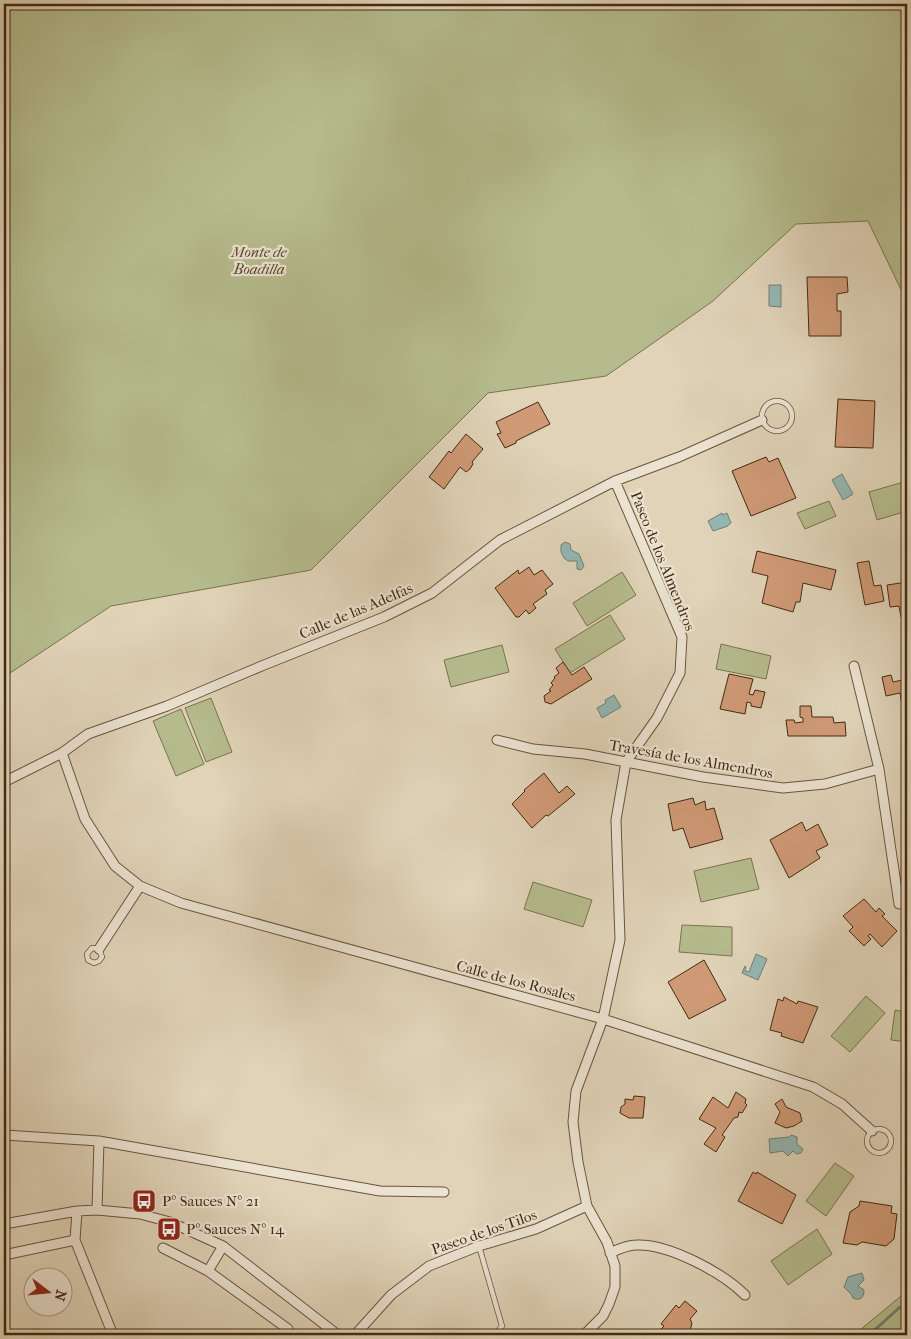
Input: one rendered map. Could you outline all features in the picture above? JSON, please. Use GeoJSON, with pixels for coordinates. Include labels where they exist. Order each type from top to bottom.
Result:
{"type":"FeatureCollection","features":[{"type":"Feature","properties":{"kind":"street","name":"Calle de las Adelfas"},"geometry":{"type":"LineString","coordinates":[[4,782],[62,753],[88,734],[167,706],[384,617],[432,593],[500,540],[615,481],[678,458],[762,420]]}},
{"type":"Feature","properties":{"kind":"street","name":"Paseo de los Almendros"},"geometry":{"type":"LineString","coordinates":[[584,1335],[603,1316],[609,1304],[615,1287],[615,1266],[607,1242],[587,1206],[578,1162],[574,1118],[576,1092],[603,1019],[620,940],[616,820],[626,762],[657,718],[680,673],[682,637],[615,481]]}},
{"type":"Feature","properties":{"kind":"street"},"geometry":{"type":"LineString","coordinates":[[854,666],[879,769],[899,904]]}},
{"type":"Feature","properties":{"kind":"street","name":"Travesía de los Almendros"},"geometry":{"type":"LineString","coordinates":[[497,740],[532,749],[585,754],[703,777],[783,788],[825,784],[879,769]]}},
{"type":"Feature","properties":{"kind":"street","name":"Calle de los Rosales"},"geometry":{"type":"LineString","coordinates":[[62,753],[85,820],[116,866],[140,886],[181,903],[603,1019],[813,1086],[842,1104],[872,1131]]}},
{"type":"Feature","properties":{"kind":"street"},"geometry":{"type":"LineString","coordinates":[[99,949],[140,886]]}},
{"type":"Feature","properties":{"kind":"street"},"geometry":{"type":"LineString","coordinates":[[4,1135],[99,1141],[380,1191],[444,1192]]}},
{"type":"Feature","properties":{"kind":"street"},"geometry":{"type":"LineString","coordinates":[[97,1210],[99,1141]]}},
{"type":"Feature","properties":{"kind":"street","name":"Paseo de los Tilos"},"geometry":{"type":"LineString","coordinates":[[355,1335],[391,1295],[429,1266],[479,1246],[536,1230],[587,1206]]}},
{"type":"Feature","properties":{"kind":"street"},"geometry":{"type":"LineString","coordinates":[[4,1224],[77,1211],[97,1210],[140,1214],[170,1222],[223,1246],[338,1335]]}},
{"type":"Feature","properties":{"kind":"street"},"geometry":{"type":"LineString","coordinates":[[77,1211],[75,1240],[113,1335]]}},
{"type":"Feature","properties":{"kind":"street"},"geometry":{"type":"LineString","coordinates":[[4,1254],[75,1240]]}},
{"type":"Feature","properties":{"kind":"street"},"geometry":{"type":"LineString","coordinates":[[610,1253],[623,1247],[635,1245],[647,1245],[662,1249],[705,1266],[734,1284],[745,1295]]}},
{"type":"Feature","properties":{"kind":"street"},"geometry":{"type":"LineString","coordinates":[[208,1271],[223,1246]]}},
{"type":"Feature","properties":{"kind":"street"},"geometry":{"type":"LineString","coordinates":[[163,1248],[208,1271],[288,1329],[286,1335]]}},
{"type":"Feature","properties":{"kind":"lane"},"geometry":{"type":"LineString","coordinates":[[775,401],[788,405],[792,412],[791,423],[786,429],[781,431],[769,429],[762,420],[765,407],[775,401]]}},
{"type":"Feature","properties":{"kind":"lane"},"geometry":{"type":"LineString","coordinates":[[883,1130],[888,1134],[890,1143],[885,1151],[874,1152],[868,1146],[868,1137],[872,1131],[883,1130]]}},
{"type":"Feature","properties":{"kind":"lane"},"geometry":{"type":"LineString","coordinates":[[479,1246],[502,1326],[495,1335]]}},
{"type":"Feature","properties":{"kind":"green space","name":"Monte de Boadilla"},"geometry":{"type":"Polygon","coordinates":[[[4,4],[907,4],[907,302],[868,221],[796,224],[713,301],[606,376],[488,393],[311,570],[111,606],[4,677],[4,4]]]}},
{"type":"Feature","properties":{"kind":"green space"},"geometry":{"type":"Polygon","coordinates":[[[907,481],[907,511],[877,520],[869,492],[907,481]]]}},
{"type":"Feature","properties":{"kind":"green space"},"geometry":{"type":"Polygon","coordinates":[[[829,501],[836,516],[805,529],[797,513],[829,501]]]}},
{"type":"Feature","properties":{"kind":"green space"},"geometry":{"type":"Polygon","coordinates":[[[622,572],[636,595],[587,626],[573,603],[622,572]]]}},
{"type":"Feature","properties":{"kind":"green space"},"geometry":{"type":"Polygon","coordinates":[[[610,615],[625,639],[570,673],[555,649],[610,615]]]}},
{"type":"Feature","properties":{"kind":"green space"},"geometry":{"type":"Polygon","coordinates":[[[721,644],[771,656],[766,679],[716,669],[721,644]]]}},
{"type":"Feature","properties":{"kind":"green space"},"geometry":{"type":"Polygon","coordinates":[[[502,645],[509,672],[451,687],[444,660],[502,645]]]}},
{"type":"Feature","properties":{"kind":"green space"},"geometry":{"type":"Polygon","coordinates":[[[211,698],[232,752],[206,762],[185,708],[211,698]]]}},
{"type":"Feature","properties":{"kind":"green space"},"geometry":{"type":"Polygon","coordinates":[[[181,709],[204,764],[176,776],[153,721],[181,709]]]}},
{"type":"Feature","properties":{"kind":"green space"},"geometry":{"type":"Polygon","coordinates":[[[751,858],[759,889],[701,902],[694,871],[751,858]]]}},
{"type":"Feature","properties":{"kind":"green space"},"geometry":{"type":"Polygon","coordinates":[[[533,882],[592,900],[583,927],[524,909],[533,882]]]}},
{"type":"Feature","properties":{"kind":"green space"},"geometry":{"type":"Polygon","coordinates":[[[682,925],[732,927],[732,956],[679,952],[682,925]]]}},
{"type":"Feature","properties":{"kind":"green space"},"geometry":{"type":"Polygon","coordinates":[[[866,996],[885,1013],[850,1052],[831,1036],[866,996]]]}},
{"type":"Feature","properties":{"kind":"green space"},"geometry":{"type":"Polygon","coordinates":[[[895,1010],[907,1012],[907,1042],[891,1040],[895,1010]]]}},
{"type":"Feature","properties":{"kind":"green space"},"geometry":{"type":"Polygon","coordinates":[[[835,1163],[854,1176],[826,1216],[806,1201],[835,1163]]]}},
{"type":"Feature","properties":{"kind":"green space"},"geometry":{"type":"Polygon","coordinates":[[[817,1229],[832,1254],[788,1285],[771,1261],[817,1229]]]}},
{"type":"Feature","properties":{"kind":"green space"},"geometry":{"type":"Polygon","coordinates":[[[907,1291],[907,1335],[854,1335],[907,1291]]]}},
{"type":"Feature","properties":{"kind":"water"},"geometry":{"type":"Polygon","coordinates":[[[769,285],[781,285],[781,307],[769,306],[769,285]]]}},
{"type":"Feature","properties":{"kind":"water"},"geometry":{"type":"Polygon","coordinates":[[[842,474],[853,494],[843,500],[832,480],[842,474]]]}},
{"type":"Feature","properties":{"kind":"water"},"geometry":{"type":"Polygon","coordinates":[[[722,513],[723,515],[727,513],[731,523],[728,526],[713,531],[708,521],[722,513]]]}},
{"type":"Feature","properties":{"kind":"water"},"geometry":{"type":"Polygon","coordinates":[[[565,542],[570,544],[571,550],[579,554],[584,566],[581,570],[577,569],[577,561],[568,561],[564,558],[561,552],[561,545],[565,542]]]}},
{"type":"Feature","properties":{"kind":"water"},"geometry":{"type":"Polygon","coordinates":[[[614,695],[621,707],[602,718],[597,708],[614,695]]]}},
{"type":"Feature","properties":{"kind":"water"},"geometry":{"type":"Polygon","coordinates":[[[756,954],[767,959],[758,980],[742,973],[745,966],[745,971],[749,972],[756,954]]]}},
{"type":"Feature","properties":{"kind":"water"},"geometry":{"type":"Polygon","coordinates":[[[791,1135],[797,1137],[797,1144],[803,1149],[801,1153],[797,1154],[793,1151],[788,1156],[783,1151],[770,1153],[769,1139],[789,1137],[791,1135]]]}},
{"type":"Feature","properties":{"kind":"water"},"geometry":{"type":"Polygon","coordinates":[[[862,1273],[864,1280],[858,1286],[864,1290],[863,1295],[860,1299],[855,1299],[844,1287],[848,1277],[862,1273]]]}},
{"type":"Feature","properties":{"kind":"building"},"geometry":{"type":"Polygon","coordinates":[[[807,277],[847,277],[848,292],[837,294],[837,311],[841,311],[841,336],[809,336],[807,277]]]}},
{"type":"Feature","properties":{"kind":"building"},"geometry":{"type":"Polygon","coordinates":[[[838,399],[875,401],[873,448],[835,447],[838,399]]]}},
{"type":"Feature","properties":{"kind":"building"},"geometry":{"type":"Polygon","coordinates":[[[538,402],[550,424],[505,448],[497,434],[501,433],[496,422],[538,402]]]}},
{"type":"Feature","properties":{"kind":"building"},"geometry":{"type":"Polygon","coordinates":[[[466,434],[483,449],[472,462],[473,464],[470,469],[466,472],[460,467],[444,489],[429,477],[449,451],[451,453],[466,434]]]}},
{"type":"Feature","properties":{"kind":"building"},"geometry":{"type":"Polygon","coordinates":[[[766,457],[769,462],[778,458],[796,498],[751,516],[732,471],[766,457]]]}},
{"type":"Feature","properties":{"kind":"building"},"geometry":{"type":"Polygon","coordinates":[[[757,551],[836,570],[831,590],[803,583],[800,602],[796,602],[793,612],[762,603],[768,576],[752,572],[757,551]]]}},
{"type":"Feature","properties":{"kind":"building"},"geometry":{"type":"Polygon","coordinates":[[[869,561],[874,586],[881,585],[884,601],[865,605],[857,563],[869,561]]]}},
{"type":"Feature","properties":{"kind":"building"},"geometry":{"type":"Polygon","coordinates":[[[529,567],[534,575],[542,570],[553,584],[545,590],[547,594],[533,604],[536,608],[529,614],[526,610],[519,617],[516,617],[495,588],[518,570],[519,574],[529,567]]]}},
{"type":"Feature","properties":{"kind":"building"},"geometry":{"type":"Polygon","coordinates":[[[907,582],[907,615],[901,617],[899,606],[890,607],[887,585],[907,582]]]}},
{"type":"Feature","properties":{"kind":"building"},"geometry":{"type":"Polygon","coordinates":[[[563,662],[572,675],[584,667],[592,679],[551,704],[545,702],[544,696],[551,691],[549,690],[553,685],[551,683],[559,673],[556,668],[563,662]]]}},
{"type":"Feature","properties":{"kind":"building"},"geometry":{"type":"Polygon","coordinates":[[[729,674],[753,679],[749,694],[753,695],[755,690],[765,692],[761,708],[751,706],[751,703],[747,702],[745,714],[720,709],[729,674]]]}},
{"type":"Feature","properties":{"kind":"building"},"geometry":{"type":"Polygon","coordinates":[[[891,675],[893,682],[907,679],[907,716],[904,717],[900,693],[886,696],[882,677],[891,675]]]}},
{"type":"Feature","properties":{"kind":"building"},"geometry":{"type":"Polygon","coordinates":[[[800,706],[811,706],[812,717],[833,717],[834,723],[845,722],[846,736],[788,736],[786,720],[794,720],[795,723],[803,722],[803,718],[800,717],[800,706]]]}},
{"type":"Feature","properties":{"kind":"building"},"geometry":{"type":"Polygon","coordinates":[[[544,773],[559,793],[567,786],[575,794],[548,816],[546,815],[532,828],[512,804],[524,790],[544,773]]]}},
{"type":"Feature","properties":{"kind":"building"},"geometry":{"type":"Polygon","coordinates":[[[693,798],[695,805],[705,801],[706,810],[714,808],[723,839],[690,848],[683,828],[673,831],[668,804],[693,798]]]}},
{"type":"Feature","properties":{"kind":"building"},"geometry":{"type":"Polygon","coordinates":[[[802,822],[806,831],[818,824],[828,845],[816,851],[820,858],[789,878],[770,840],[802,822]]]}},
{"type":"Feature","properties":{"kind":"building"},"geometry":{"type":"Polygon","coordinates":[[[864,899],[876,912],[879,908],[885,914],[882,916],[897,931],[882,947],[870,934],[868,936],[871,939],[864,946],[849,931],[853,927],[843,916],[864,899]]]}},
{"type":"Feature","properties":{"kind":"building"},"geometry":{"type":"Polygon","coordinates":[[[704,960],[726,1000],[689,1019],[668,982],[704,960]]]}},
{"type":"Feature","properties":{"kind":"building"},"geometry":{"type":"Polygon","coordinates":[[[784,997],[797,1004],[798,1001],[818,1007],[803,1043],[781,1036],[782,1033],[770,1030],[778,999],[783,1001],[784,997]]]}},
{"type":"Feature","properties":{"kind":"building"},"geometry":{"type":"Polygon","coordinates":[[[736,1092],[746,1099],[745,1103],[747,1105],[742,1113],[739,1112],[738,1117],[734,1118],[722,1135],[725,1137],[716,1152],[704,1144],[716,1128],[699,1119],[713,1097],[728,1108],[736,1092]]]}},
{"type":"Feature","properties":{"kind":"building"},"geometry":{"type":"Polygon","coordinates":[[[634,1096],[645,1097],[643,1118],[629,1118],[620,1113],[621,1107],[625,1104],[625,1099],[633,1100],[634,1096]]]}},
{"type":"Feature","properties":{"kind":"building"},"geometry":{"type":"Polygon","coordinates":[[[782,1099],[786,1107],[800,1113],[802,1121],[786,1128],[775,1123],[780,1112],[775,1104],[782,1099]]]}},
{"type":"Feature","properties":{"kind":"building"},"geometry":{"type":"Polygon","coordinates":[[[753,1172],[756,1174],[757,1172],[796,1195],[782,1224],[738,1201],[753,1172]]]}},
{"type":"Feature","properties":{"kind":"building"},"geometry":{"type":"Polygon","coordinates":[[[860,1201],[892,1206],[891,1213],[897,1214],[894,1239],[886,1246],[862,1242],[857,1245],[843,1243],[850,1212],[859,1206],[860,1201]]]}},
{"type":"Feature","properties":{"kind":"building"},"geometry":{"type":"Polygon","coordinates":[[[685,1301],[697,1311],[690,1319],[692,1323],[690,1331],[684,1335],[660,1335],[657,1333],[664,1326],[661,1324],[676,1305],[679,1308],[685,1301]]]}},
{"type":"Feature","properties":{"kind":"waterway"},"geometry":{"type":"LineString","coordinates":[[869,1335],[899,1308],[907,1305]]}},
{"type":"Feature","properties":{"kind":"place","name":"Pº Sauces Nº 21"},"geometry":{"type":"Point","coordinates":[144,1201]}},
{"type":"Feature","properties":{"kind":"place","name":"Pº Sauces Nº 14"},"geometry":{"type":"Point","coordinates":[169,1229]}}]}
